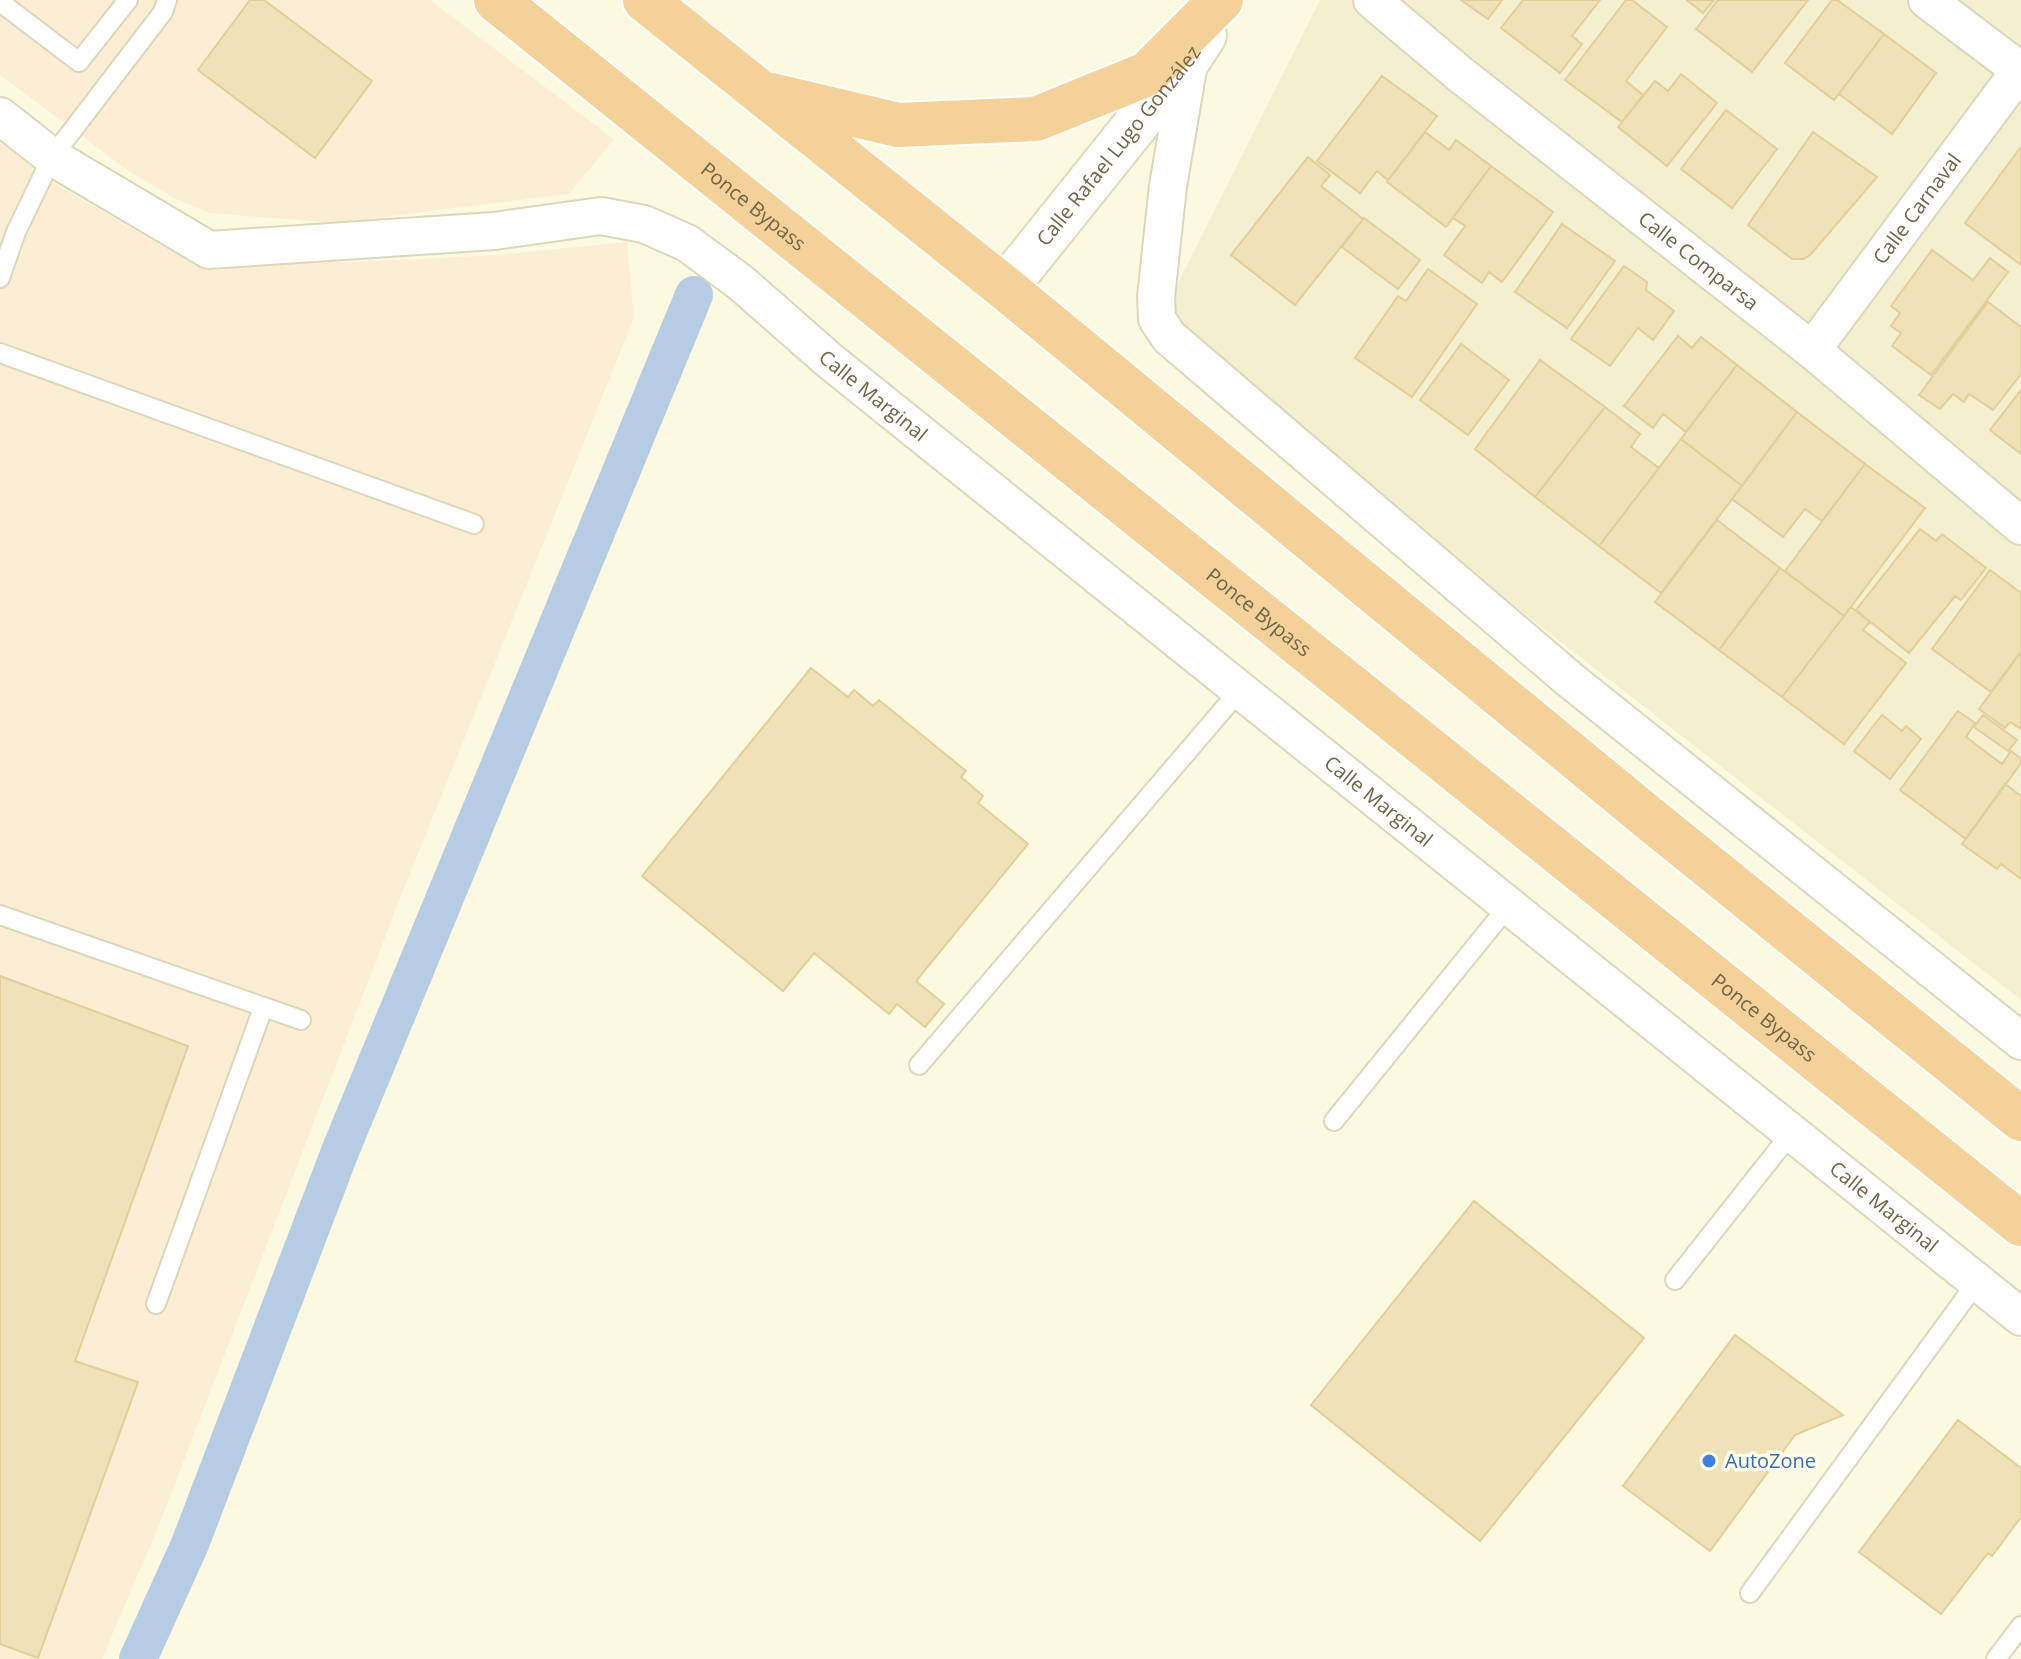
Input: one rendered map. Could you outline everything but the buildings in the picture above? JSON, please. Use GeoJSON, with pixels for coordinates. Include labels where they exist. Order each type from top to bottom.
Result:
{"type":"FeatureCollection","features":[{"type":"Feature","properties":{"kind":"highway","name":"Ponce Bypass"},"geometry":{"type":"LineString","coordinates":[[496,0],[2021,1224]]}},
{"type":"Feature","properties":{"kind":"highway"},"geometry":{"type":"LineString","coordinates":[[645,0],[1005,288],[1650,819],[2021,1119]]}},
{"type":"Feature","properties":{"kind":"highway"},"geometry":{"type":"LineString","coordinates":[[759,92],[898,125],[1036,119],[1147,74],[1224,0]]}},
{"type":"Feature","properties":{"kind":"street","name":"Calle Rafael Lugo González"},"geometry":{"type":"LineString","coordinates":[[1005,288],[1190,57],[1224,0]]}},
{"type":"Feature","properties":{"kind":"street","name":"Calle Comparsa"},"geometry":{"type":"LineString","coordinates":[[1372,0],[1461,75],[1812,350],[2021,526]]}},
{"type":"Feature","properties":{"kind":"street"},"geometry":{"type":"LineString","coordinates":[[1927,0],[2021,70]]}},
{"type":"Feature","properties":{"kind":"street"},"geometry":{"type":"LineString","coordinates":[[1190,57],[1168,186],[1156,297],[1157,319],[1169,337],[1569,679],[2021,1041]]}},
{"type":"Feature","properties":{"kind":"street","name":"Calle Carnaval"},"geometry":{"type":"LineString","coordinates":[[1812,350],[2021,70]]}},
{"type":"Feature","properties":{"kind":"street","name":"Calle Marginal"},"geometry":{"type":"LineString","coordinates":[[0,116],[52,157],[209,250],[494,231],[601,216],[644,224],[687,243],[740,282],[830,361],[2021,1317]]}},
{"type":"Feature","properties":{"kind":"lane"},"geometry":{"type":"LineString","coordinates":[[0,2],[79,62],[128,0]]}},
{"type":"Feature","properties":{"kind":"lane"},"geometry":{"type":"LineString","coordinates":[[0,278],[16,232],[52,157],[163,12],[167,0]]}},
{"type":"Feature","properties":{"kind":"lane"},"geometry":{"type":"LineString","coordinates":[[0,353],[474,524]]}},
{"type":"Feature","properties":{"kind":"lane"},"geometry":{"type":"LineString","coordinates":[[919,1065],[1240,690]]}},
{"type":"Feature","properties":{"kind":"lane"},"geometry":{"type":"LineString","coordinates":[[1334,1121],[1509,905]]}},
{"type":"Feature","properties":{"kind":"lane"},"geometry":{"type":"LineString","coordinates":[[0,915],[301,1020]]}},
{"type":"Feature","properties":{"kind":"lane"},"geometry":{"type":"LineString","coordinates":[[156,1304],[263,1008]]}},
{"type":"Feature","properties":{"kind":"lane"},"geometry":{"type":"LineString","coordinates":[[1675,1280],[1792,1132]]}},
{"type":"Feature","properties":{"kind":"lane"},"geometry":{"type":"LineString","coordinates":[[1750,1593],[1977,1282]]}},
{"type":"Feature","properties":{"kind":"lane"},"geometry":{"type":"LineString","coordinates":[[1996,1659],[2021,1626]]}},
{"type":"Feature","properties":{"kind":"shaded area"},"geometry":{"type":"Polygon","coordinates":[[[0,0],[430,0],[614,139],[569,194],[334,223],[210,213],[174,198],[130,172],[0,75],[0,0]]]}},
{"type":"Feature","properties":{"kind":"shaded area"},"geometry":{"type":"Polygon","coordinates":[[[1320,0],[2021,0],[2021,1000],[1156,327],[1320,0]]]}},
{"type":"Feature","properties":{"kind":"shaded area"},"geometry":{"type":"Polygon","coordinates":[[[0,139],[52,182],[160,245],[231,263],[358,262],[496,255],[627,242],[634,318],[399,901],[159,1525],[102,1659],[0,1659],[0,139]]]}},
{"type":"Feature","properties":{"kind":"waterway"},"geometry":{"type":"LineString","coordinates":[[138,1659],[190,1544],[341,1149],[694,295]]}},
{"type":"Feature","properties":{"kind":"place","name":"AutoZone"},"geometry":{"type":"Point","coordinates":[1709,1461]}}]}
